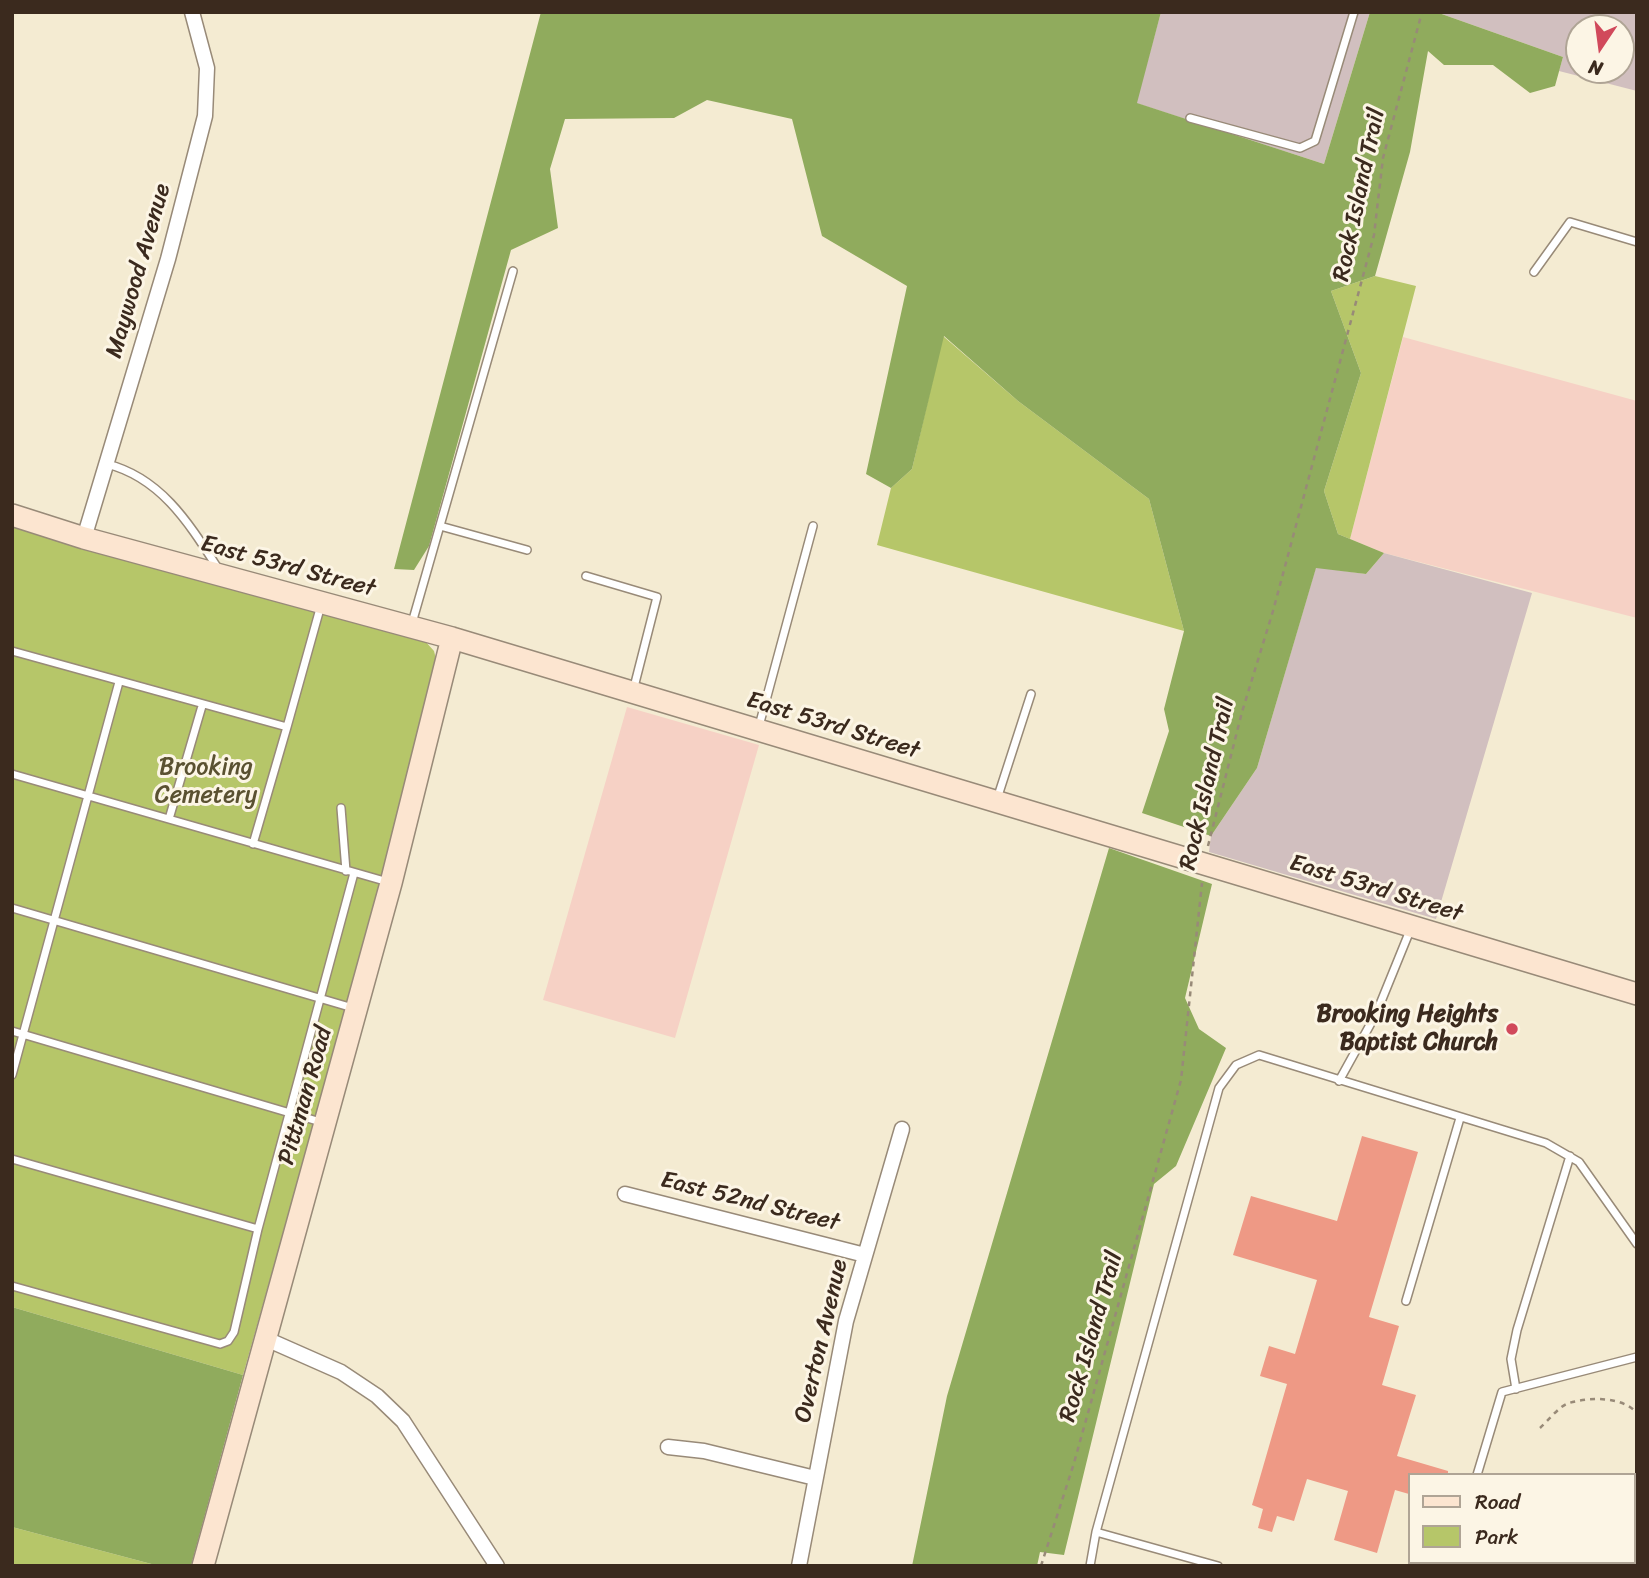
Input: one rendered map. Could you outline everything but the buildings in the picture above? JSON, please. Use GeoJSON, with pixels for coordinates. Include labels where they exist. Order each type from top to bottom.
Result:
{"type":"FeatureCollection","features":[{"type":"Feature","properties":{"kind":"street","name":"Maywood Avenue"},"geometry":{"type":"LineString","coordinates":[[84,538],[168,259],[205,116],[207,68],[192,12]]}},
{"type":"Feature","properties":{"kind":"street","name":"East 53rd Street"},"geometry":{"type":"LineString","coordinates":[[12,515],[223,577],[453,638],[1637,994]]}},
{"type":"Feature","properties":{"kind":"street","name":"Pittman Road"},"geometry":{"type":"LineString","coordinates":[[203,1566],[391,883],[453,638]]}},
{"type":"Feature","properties":{"kind":"street","name":"Overton Avenue"},"geometry":{"type":"LineString","coordinates":[[799,1566],[846,1321],[902,1129]]}},
{"type":"Feature","properties":{"kind":"street","name":"East 52nd Street"},"geometry":{"type":"LineString","coordinates":[[625,1194],[864,1255]]}},
{"type":"Feature","properties":{"kind":"street"},"geometry":{"type":"LineString","coordinates":[[264,1338],[341,1372],[377,1396],[403,1421],[497,1566]]}},
{"type":"Feature","properties":{"kind":"street"},"geometry":{"type":"LineString","coordinates":[[668,1447],[704,1451],[815,1478]]}},
{"type":"Feature","properties":{"kind":"lane"},"geometry":{"type":"LineString","coordinates":[[1190,118],[1300,148],[1315,141],[1353,12]]}},
{"type":"Feature","properties":{"kind":"lane"},"geometry":{"type":"LineString","coordinates":[[1534,271],[1570,222],[1637,242]]}},
{"type":"Feature","properties":{"kind":"lane"},"geometry":{"type":"LineString","coordinates":[[411,627],[513,271]]}},
{"type":"Feature","properties":{"kind":"lane"},"geometry":{"type":"LineString","coordinates":[[106,464],[136,473],[160,491],[180,512],[223,577]]}},
{"type":"Feature","properties":{"kind":"lane"},"geometry":{"type":"LineString","coordinates":[[440,526],[527,550]]}},
{"type":"Feature","properties":{"kind":"lane"},"geometry":{"type":"LineString","coordinates":[[758,730],[813,526]]}},
{"type":"Feature","properties":{"kind":"lane"},"geometry":{"type":"LineString","coordinates":[[586,576],[657,597],[633,692]]}},
{"type":"Feature","properties":{"kind":"lane"},"geometry":{"type":"LineString","coordinates":[[253,844],[322,604]]}},
{"type":"Feature","properties":{"kind":"lane"},"geometry":{"type":"LineString","coordinates":[[12,651],[202,706],[287,727]]}},
{"type":"Feature","properties":{"kind":"lane"},"geometry":{"type":"LineString","coordinates":[[12,1076],[119,682]]}},
{"type":"Feature","properties":{"kind":"lane"},"geometry":{"type":"LineString","coordinates":[[996,803],[1031,694]]}},
{"type":"Feature","properties":{"kind":"lane"},"geometry":{"type":"LineString","coordinates":[[169,819],[202,706]]}},
{"type":"Feature","properties":{"kind":"lane"},"geometry":{"type":"LineString","coordinates":[[12,774],[391,883]]}},
{"type":"Feature","properties":{"kind":"lane"},"geometry":{"type":"LineString","coordinates":[[12,1286],[220,1344],[228,1341],[234,1332],[287,1112],[320,999],[350,872],[341,808]]}},
{"type":"Feature","properties":{"kind":"lane"},"geometry":{"type":"LineString","coordinates":[[12,908],[357,1009]]}},
{"type":"Feature","properties":{"kind":"lane"},"geometry":{"type":"LineString","coordinates":[[1339,1081],[1376,1014],[1412,927]]}},
{"type":"Feature","properties":{"kind":"lane"},"geometry":{"type":"LineString","coordinates":[[12,1031],[326,1124]]}},
{"type":"Feature","properties":{"kind":"lane"},"geometry":{"type":"LineString","coordinates":[[1090,1566],[1096,1532],[1219,1088],[1236,1065],[1259,1055],[1546,1143],[1579,1162],[1637,1244]]}},
{"type":"Feature","properties":{"kind":"lane"},"geometry":{"type":"LineString","coordinates":[[1406,1301],[1460,1118]]}},
{"type":"Feature","properties":{"kind":"lane"},"geometry":{"type":"LineString","coordinates":[[1516,1388],[1511,1359],[1517,1330],[1570,1156]]}},
{"type":"Feature","properties":{"kind":"lane"},"geometry":{"type":"LineString","coordinates":[[12,1159],[258,1228]]}},
{"type":"Feature","properties":{"kind":"lane"},"geometry":{"type":"LineString","coordinates":[[1478,1473],[1502,1392],[1637,1357]]}},
{"type":"Feature","properties":{"kind":"lane"},"geometry":{"type":"LineString","coordinates":[[1096,1532],[1218,1566]]}},
{"type":"Feature","properties":{"kind":"path","name":"Rock Island Trail"},"geometry":{"type":"LineString","coordinates":[[1041,1566],[1074,1463],[1181,1080],[1196,958],[1203,865],[1242,712],[1292,545],[1374,235],[1383,158],[1422,12]]}},
{"type":"Feature","properties":{"kind":"path"},"geometry":{"type":"LineString","coordinates":[[1540,1428],[1567,1403],[1610,1399],[1637,1413]]}},
{"type":"Feature","properties":{"kind":"shaded area"},"geometry":{"type":"Polygon","coordinates":[[[1161,12],[1370,12],[1324,164],[1136,103],[1161,12]]]}},
{"type":"Feature","properties":{"kind":"shaded area"},"geometry":{"type":"Polygon","coordinates":[[[1436,12],[1637,12],[1637,91],[1610,84],[1635,84],[1635,14],[1565,14],[1565,73],[1559,71],[1563,57],[1436,12]]]}},
{"type":"Feature","properties":{"kind":"shaded area"},"geometry":{"type":"Polygon","coordinates":[[[1403,337],[1637,401],[1637,618],[1384,553],[1350,539],[1403,337]]]}},
{"type":"Feature","properties":{"kind":"shaded area"},"geometry":{"type":"Polygon","coordinates":[[[1384,553],[1532,593],[1436,919],[1209,852],[1211,836],[1257,768],[1316,567],[1366,574],[1384,553]]]}},
{"type":"Feature","properties":{"kind":"shaded area"},"geometry":{"type":"Polygon","coordinates":[[[627,707],[759,745],[675,1038],[543,1000],[627,707]]]}},
{"type":"Feature","properties":{"kind":"green space"},"geometry":{"type":"Polygon","coordinates":[[[541,12],[1161,12],[1137,103],[1324,164],[1370,12],[1436,12],[1563,57],[1555,86],[1530,93],[1493,65],[1444,65],[1428,51],[1410,152],[1375,276],[1331,291],[1361,373],[1324,491],[1338,534],[1384,553],[1366,574],[1316,568],[1257,768],[1211,836],[1142,813],[1169,731],[1164,709],[1184,631],[1149,499],[1018,401],[944,336],[912,469],[891,488],[866,474],[907,286],[822,236],[792,119],[707,100],[674,118],[565,119],[550,169],[558,228],[511,250],[429,546],[414,570],[394,569],[541,12]]]}},
{"type":"Feature","properties":{"kind":"green space"},"geometry":{"type":"Polygon","coordinates":[[[1375,276],[1416,286],[1350,539],[1338,534],[1324,491],[1361,373],[1331,291],[1375,276]]]}},
{"type":"Feature","properties":{"kind":"green space"},"geometry":{"type":"Polygon","coordinates":[[[943,336],[1018,401],[1149,499],[1184,631],[877,545],[891,488],[912,469],[943,336]]]}},
{"type":"Feature","properties":{"kind":"green space","name":"Brooking Cemetery"},"geometry":{"type":"Polygon","coordinates":[[[12,524],[425,641],[434,651],[437,663],[375,908],[243,1375],[12,1307],[12,524]]]}},
{"type":"Feature","properties":{"kind":"green space"},"geometry":{"type":"Polygon","coordinates":[[[1109,848],[1212,884],[1185,998],[1199,1029],[1226,1048],[1176,1166],[1154,1184],[1064,1555],[1040,1552],[1037,1566],[912,1566],[947,1396],[1109,848]]]}},
{"type":"Feature","properties":{"kind":"green space"},"geometry":{"type":"Polygon","coordinates":[[[12,1307],[243,1375],[191,1566],[159,1566],[12,1527],[12,1307]]]}},
{"type":"Feature","properties":{"kind":"green space"},"geometry":{"type":"Polygon","coordinates":[[[12,1527],[159,1566],[12,1566],[12,1527]]]}},
{"type":"Feature","properties":{"kind":"place","name":"Brooking Heights Baptist Church"},"geometry":{"type":"Point","coordinates":[1512,1029]}}]}
